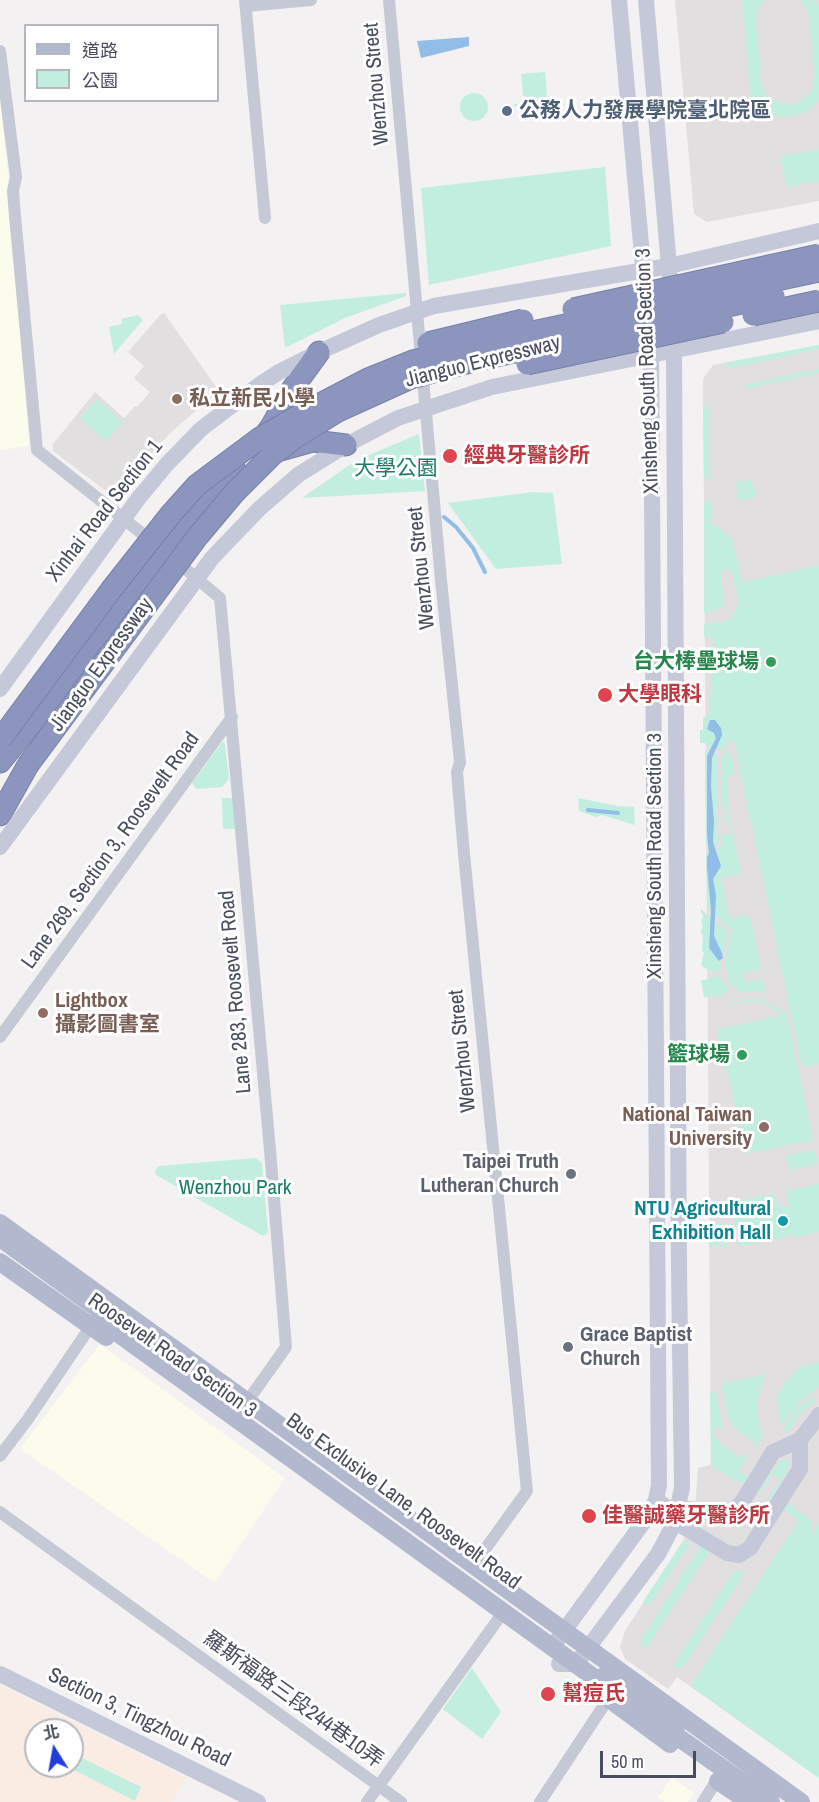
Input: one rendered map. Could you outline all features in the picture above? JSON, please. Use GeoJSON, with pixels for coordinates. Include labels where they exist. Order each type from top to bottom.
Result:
{"type":"FeatureCollection","features":[{"type":"Feature","properties":{"kind":"highway"},"geometry":{"type":"LineString","coordinates":[[197,485],[266,421],[363,365],[477,330],[819,255]]}},
{"type":"Feature","properties":{"kind":"highway","name":"Jianguo Expressway"},"geometry":{"type":"LineString","coordinates":[[0,740],[111,590],[197,485],[260,438],[305,412],[368,379],[413,361],[523,334],[819,272]]}},
{"type":"Feature","properties":{"kind":"highway","name":"Jianguo Expressway"},"geometry":{"type":"LineString","coordinates":[[0,793],[28,765],[198,536],[235,492],[272,455],[338,411],[411,378],[482,359],[819,286]]}},
{"type":"Feature","properties":{"kind":"highway"},"geometry":{"type":"LineString","coordinates":[[198,536],[239,497],[290,458],[330,432],[414,393],[488,372],[819,301]]}},
{"type":"Feature","properties":{"kind":"highway"},"geometry":{"type":"LineString","coordinates":[[0,762],[53,697],[162,550],[219,480],[250,453],[271,427],[281,406],[319,352]]}},
{"type":"Feature","properties":{"kind":"highway"},"geometry":{"type":"LineString","coordinates":[[162,550],[225,485],[256,460],[288,447],[313,441],[346,445]]}},
{"type":"Feature","properties":{"kind":"highway"},"geometry":{"type":"LineString","coordinates":[[0,779],[53,697]]}},
{"type":"Feature","properties":{"kind":"highway"},"geometry":{"type":"LineString","coordinates":[[0,814],[28,765]]}},
{"type":"Feature","properties":{"kind":"main road","name":"Xinsheng South Road Section 3"},"geometry":{"type":"LineString","coordinates":[[558,1640],[632,1540],[656,1500],[659,1485],[651,355],[619,0]]}},
{"type":"Feature","properties":{"kind":"main road","name":"Xinsheng South Road Section 3"},"geometry":{"type":"LineString","coordinates":[[575,1659],[658,1554],[677,1514],[682,1488],[674,351],[646,0]]}},
{"type":"Feature","properties":{"kind":"main road","name":"Xinhai Road Section 1"},"geometry":{"type":"LineString","coordinates":[[0,689],[167,464],[201,429],[259,385],[319,352],[417,311],[477,298],[644,271],[819,231]]}},
{"type":"Feature","properties":{"kind":"main road"},"geometry":{"type":"LineString","coordinates":[[0,847],[212,558],[258,509],[298,475],[346,445],[398,418],[492,387],[819,321]]}},
{"type":"Feature","properties":{"kind":"main road","name":"Roosevelt Road Section 3"},"geometry":{"type":"LineString","coordinates":[[0,1223],[473,1566],[558,1640],[575,1659]]}},
{"type":"Feature","properties":{"kind":"main road","name":"Bus Exclusive Lane, Roosevelt Road"},"geometry":{"type":"LineString","coordinates":[[0,1238],[558,1640]]}},
{"type":"Feature","properties":{"kind":"main road","name":"Bus Exclusive Lane, Roosevelt Road"},"geometry":{"type":"LineString","coordinates":[[0,1249],[558,1640]]}},
{"type":"Feature","properties":{"kind":"main road","name":"Roosevelt Road Section 3"},"geometry":{"type":"LineString","coordinates":[[0,1262],[90,1327],[169,1379],[499,1618],[575,1659],[617,1686]]}},
{"type":"Feature","properties":{"kind":"main road"},"geometry":{"type":"LineString","coordinates":[[677,1514],[688,1509],[722,1512],[732,1510],[741,1504],[773,1452],[800,1440],[819,1415]]}},
{"type":"Feature","properties":{"kind":"main road"},"geometry":{"type":"LineString","coordinates":[[656,1500],[677,1514],[682,1526],[727,1554],[739,1555],[750,1548],[800,1469],[800,1440]]}},
{"type":"Feature","properties":{"kind":"main road"},"geometry":{"type":"LineString","coordinates":[[558,1640],[575,1659],[801,1802]]}},
{"type":"Feature","properties":{"kind":"main road","name":"Section 3, Tingzhou Road"},"geometry":{"type":"LineString","coordinates":[[0,1674],[258,1802]]}},
{"type":"Feature","properties":{"kind":"main road"},"geometry":{"type":"LineString","coordinates":[[617,1686],[717,1780],[749,1802]]}},
{"type":"Feature","properties":{"kind":"main road"},"geometry":{"type":"LineString","coordinates":[[617,1686],[771,1802]]}},
{"type":"Feature","properties":{"kind":"main road"},"geometry":{"type":"LineString","coordinates":[[617,1686],[781,1802]]}},
{"type":"Feature","properties":{"kind":"main road"},"geometry":{"type":"LineString","coordinates":[[617,1686],[790,1802]]}},
{"type":"Feature","properties":{"kind":"street"},"geometry":{"type":"LineString","coordinates":[[265,218],[246,3],[311,0]]}},
{"type":"Feature","properties":{"kind":"street","name":"Wenzhou Street"},"geometry":{"type":"LineString","coordinates":[[389,0],[425,408],[460,762],[457,772],[465,865],[527,1491],[473,1566]]}},
{"type":"Feature","properties":{"kind":"street","name":"Lane 283, Roosevelt Road"},"geometry":{"type":"LineString","coordinates":[[0,51],[16,177],[15,216],[37,450],[220,598],[286,1347],[247,1402]]}},
{"type":"Feature","properties":{"kind":"street","name":"Lane 269, Section 3, Roosevelt Road"},"geometry":{"type":"LineString","coordinates":[[0,1037],[232,717]]}},
{"type":"Feature","properties":{"kind":"street"},"geometry":{"type":"LineString","coordinates":[[0,1456],[90,1327]]}},
{"type":"Feature","properties":{"kind":"street","name":"羅斯福路三段244巷10弄"},"geometry":{"type":"LineString","coordinates":[[0,1512],[401,1802]]}},
{"type":"Feature","properties":{"kind":"street"},"geometry":{"type":"LineString","coordinates":[[367,1802],[499,1618]]}},
{"type":"Feature","properties":{"kind":"street"},"geometry":{"type":"LineString","coordinates":[[540,1802],[617,1686]]}},
{"type":"Feature","properties":{"kind":"street"},"geometry":{"type":"LineString","coordinates":[[703,1802],[717,1780]]}},
{"type":"Feature","properties":{"kind":"shaded area"},"geometry":{"type":"Polygon","coordinates":[[[675,0],[819,0],[819,201],[707,222],[694,214],[675,0]]]}},
{"type":"Feature","properties":{"kind":"shaded area"},"geometry":{"type":"Polygon","coordinates":[[[0,97],[29,446],[0,450],[0,97]]]}},
{"type":"Feature","properties":{"kind":"shaded area","name":"私立新民小學"},"geometry":{"type":"Polygon","coordinates":[[[164,313],[219,391],[169,434],[114,497],[53,451],[53,444],[95,392],[124,418],[150,392],[134,378],[144,366],[128,352],[164,313]]]}},
{"type":"Feature","properties":{"kind":"shaded area","name":"National Taiwan University"},"geometry":{"type":"Polygon","coordinates":[[[819,345],[819,1778],[677,1677],[668,1689],[625,1659],[620,1647],[625,1631],[683,1541],[695,1510],[698,1468],[711,1465],[703,379],[713,365],[819,345]]]}},
{"type":"Feature","properties":{"kind":"shaded area"},"geometry":{"type":"Polygon","coordinates":[[[100,1344],[285,1478],[215,1583],[20,1449],[100,1344]]]}},
{"type":"Feature","properties":{"kind":"shaded area"},"geometry":{"type":"Polygon","coordinates":[[[0,1685],[66,1718],[24,1718],[24,1778],[84,1778],[84,1727],[187,1778],[172,1802],[0,1802],[0,1685]]]}},
{"type":"Feature","properties":{"kind":"shaded area"},"geometry":{"type":"Polygon","coordinates":[[[672,1777],[694,1793],[688,1802],[665,1802],[658,1798],[672,1777]]]}},
{"type":"Feature","properties":{"kind":"green space"},"geometry":{"type":"Polygon","coordinates":[[[742,0],[765,0],[758,10],[756,20],[761,84],[771,99],[787,105],[805,99],[812,89],[814,80],[809,15],[800,0],[816,0],[819,5],[819,101],[805,113],[785,117],[774,115],[764,109],[764,119],[752,120],[742,0]]]}},
{"type":"Feature","properties":{"kind":"green space"},"geometry":{"type":"Polygon","coordinates":[[[545,72],[548,108],[542,108],[541,104],[515,107],[514,104],[524,103],[521,74],[545,72]]]}},
{"type":"Feature","properties":{"kind":"green space"},"geometry":{"type":"Polygon","coordinates":[[[474,93],[484,97],[488,107],[484,117],[474,121],[464,117],[460,107],[464,97],[474,93]]]}},
{"type":"Feature","properties":{"kind":"green space"},"geometry":{"type":"Polygon","coordinates":[[[819,150],[819,181],[786,187],[781,156],[819,150]]]}},
{"type":"Feature","properties":{"kind":"green space"},"geometry":{"type":"Polygon","coordinates":[[[605,167],[611,246],[429,285],[421,188],[605,167]]]}},
{"type":"Feature","properties":{"kind":"green space"},"geometry":{"type":"Polygon","coordinates":[[[406,293],[406,296],[345,318],[285,348],[280,305],[406,293]]]}},
{"type":"Feature","properties":{"kind":"green space"},"geometry":{"type":"Polygon","coordinates":[[[138,315],[143,320],[114,354],[109,327],[122,324],[121,319],[138,315]]]}},
{"type":"Feature","properties":{"kind":"green space"},"geometry":{"type":"Polygon","coordinates":[[[819,345],[819,349],[731,368],[724,363],[819,345]]]}},
{"type":"Feature","properties":{"kind":"green space"},"geometry":{"type":"Polygon","coordinates":[[[819,369],[819,373],[746,389],[745,385],[819,369]]]}},
{"type":"Feature","properties":{"kind":"green space"},"geometry":{"type":"Polygon","coordinates":[[[97,399],[123,423],[105,441],[80,418],[97,399]]]}},
{"type":"Feature","properties":{"kind":"green space"},"geometry":{"type":"Polygon","coordinates":[[[709,405],[709,481],[704,478],[703,408],[709,405]]]}},
{"type":"Feature","properties":{"kind":"green space","name":"大學公園"},"geometry":{"type":"Polygon","coordinates":[[[419,434],[425,491],[302,498],[348,466],[419,434]]]}},
{"type":"Feature","properties":{"kind":"green space"},"geometry":{"type":"Polygon","coordinates":[[[748,480],[752,482],[756,497],[739,501],[735,482],[748,480]]]}},
{"type":"Feature","properties":{"kind":"green space"},"geometry":{"type":"Polygon","coordinates":[[[533,492],[553,493],[562,564],[496,569],[448,503],[533,492]]]}},
{"type":"Feature","properties":{"kind":"green space"},"geometry":{"type":"Polygon","coordinates":[[[704,501],[711,501],[711,520],[708,521],[732,537],[742,582],[819,566],[819,1064],[802,1067],[734,741],[728,741],[727,748],[722,749],[700,743],[703,718],[708,715],[709,710],[714,640],[704,636],[704,624],[724,622],[731,618],[736,612],[738,601],[731,569],[720,572],[725,604],[717,610],[704,613],[704,501]]]}},
{"type":"Feature","properties":{"kind":"green space"},"geometry":{"type":"Polygon","coordinates":[[[223,741],[229,779],[222,787],[196,789],[192,783],[223,741]]]}},
{"type":"Feature","properties":{"kind":"green space"},"geometry":{"type":"Polygon","coordinates":[[[705,751],[712,751],[718,757],[718,807],[715,811],[718,824],[715,836],[719,837],[719,840],[716,846],[709,847],[706,846],[705,751]]]}},
{"type":"Feature","properties":{"kind":"green space"},"geometry":{"type":"Polygon","coordinates":[[[727,752],[731,754],[735,774],[727,776],[728,807],[741,874],[721,878],[730,918],[750,915],[761,969],[743,973],[745,982],[763,979],[766,992],[739,992],[730,984],[725,964],[732,930],[707,907],[706,851],[719,849],[722,836],[731,833],[729,821],[723,821],[723,818],[728,817],[725,806],[722,806],[721,757],[727,752]]]}},
{"type":"Feature","properties":{"kind":"green space"},"geometry":{"type":"Polygon","coordinates":[[[222,798],[233,798],[236,829],[223,829],[222,798]]]}},
{"type":"Feature","properties":{"kind":"green space"},"geometry":{"type":"Polygon","coordinates":[[[578,798],[634,807],[635,825],[579,811],[578,798]]]}},
{"type":"Feature","properties":{"kind":"green space"},"geometry":{"type":"Polygon","coordinates":[[[701,909],[728,932],[720,969],[717,972],[709,971],[701,965],[704,952],[702,951],[701,919],[703,915],[701,909]]]}},
{"type":"Feature","properties":{"kind":"green space"},"geometry":{"type":"Polygon","coordinates":[[[717,976],[724,980],[729,990],[722,996],[704,997],[701,981],[717,976]]]}},
{"type":"Feature","properties":{"kind":"green space"},"geometry":{"type":"Polygon","coordinates":[[[751,999],[765,1000],[787,1014],[813,1140],[745,1154],[737,1111],[716,1030],[783,1015],[764,1002],[751,1001],[729,1005],[751,999]]]}},
{"type":"Feature","properties":{"kind":"green space"},"geometry":{"type":"Polygon","coordinates":[[[815,1150],[818,1164],[789,1171],[786,1156],[815,1150]]]}},
{"type":"Feature","properties":{"kind":"green space","name":"Wenzhou Park"},"geometry":{"type":"Polygon","coordinates":[[[256,1158],[262,1163],[268,1233],[263,1236],[155,1173],[159,1166],[256,1158]]]}},
{"type":"Feature","properties":{"kind":"green space"},"geometry":{"type":"Polygon","coordinates":[[[819,1184],[819,1232],[795,1237],[794,1235],[786,1236],[786,1238],[740,1246],[737,1234],[748,1232],[748,1228],[736,1230],[731,1203],[775,1193],[778,1208],[789,1205],[786,1191],[819,1184]]]}},
{"type":"Feature","properties":{"kind":"green space"},"geometry":{"type":"Polygon","coordinates":[[[709,1224],[722,1224],[727,1247],[724,1248],[721,1245],[709,1247],[709,1224]]]}},
{"type":"Feature","properties":{"kind":"green space"},"geometry":{"type":"Polygon","coordinates":[[[819,1362],[819,1387],[799,1403],[781,1426],[777,1402],[783,1384],[801,1367],[819,1362]]]}},
{"type":"Feature","properties":{"kind":"green space"},"geometry":{"type":"Polygon","coordinates":[[[766,1374],[757,1400],[758,1417],[763,1436],[755,1447],[752,1445],[754,1442],[733,1426],[721,1384],[766,1374]]]}},
{"type":"Feature","properties":{"kind":"green space"},"geometry":{"type":"Polygon","coordinates":[[[710,1392],[715,1392],[723,1428],[713,1428],[715,1437],[743,1459],[746,1455],[748,1457],[739,1471],[751,1478],[746,1486],[711,1465],[710,1392]]]}},
{"type":"Feature","properties":{"kind":"green space"},"geometry":{"type":"Polygon","coordinates":[[[811,1397],[815,1401],[800,1414],[787,1434],[783,1429],[786,1424],[794,1412],[811,1397]]]}},
{"type":"Feature","properties":{"kind":"green space"},"geometry":{"type":"Polygon","coordinates":[[[785,1459],[790,1462],[790,1466],[770,1501],[768,1499],[779,1481],[779,1476],[772,1476],[760,1494],[758,1492],[781,1460],[785,1459]]]}},
{"type":"Feature","properties":{"kind":"green space"},"geometry":{"type":"Polygon","coordinates":[[[786,1502],[811,1520],[813,1533],[819,1521],[819,1778],[691,1686],[798,1521],[804,1524],[781,1508],[786,1502]]]}},
{"type":"Feature","properties":{"kind":"green space"},"geometry":{"type":"Polygon","coordinates":[[[683,1541],[689,1545],[649,1606],[643,1602],[683,1541]]]}},
{"type":"Feature","properties":{"kind":"green space"},"geometry":{"type":"Polygon","coordinates":[[[701,1546],[708,1551],[708,1554],[647,1648],[642,1645],[641,1639],[701,1546]]]}},
{"type":"Feature","properties":{"kind":"green space"},"geometry":{"type":"Polygon","coordinates":[[[739,1570],[745,1573],[684,1666],[678,1668],[673,1665],[734,1571],[739,1570]]]}},
{"type":"Feature","properties":{"kind":"green space"},"geometry":{"type":"Polygon","coordinates":[[[472,1668],[501,1712],[482,1739],[443,1709],[472,1668]]]}},
{"type":"Feature","properties":{"kind":"green space"},"geometry":{"type":"Polygon","coordinates":[[[84,1759],[141,1787],[135,1801],[84,1775],[84,1759]]]}},
{"type":"Feature","properties":{"kind":"water"},"geometry":{"type":"Polygon","coordinates":[[[469,37],[469,46],[421,58],[417,41],[469,37]]]}},
{"type":"Feature","properties":{"kind":"water"},"geometry":{"type":"Polygon","coordinates":[[[710,720],[715,720],[721,728],[722,735],[712,758],[711,786],[713,842],[721,866],[713,879],[716,896],[714,936],[723,958],[719,961],[709,948],[711,910],[707,868],[709,853],[707,756],[716,738],[714,733],[707,729],[710,720]]]}},
{"type":"Feature","properties":{"kind":"waterway"},"geometry":{"type":"LineString","coordinates":[[444,517],[456,527],[473,548],[485,572]]}},
{"type":"Feature","properties":{"kind":"waterway"},"geometry":{"type":"LineString","coordinates":[[588,810],[618,813]]}},
{"type":"Feature","properties":{"kind":"place","name":"公務人力發展學院臺北院區"},"geometry":{"type":"Point","coordinates":[507,111]}},
{"type":"Feature","properties":{"kind":"place","name":"私立新民小學"},"geometry":{"type":"Point","coordinates":[177,399]}},
{"type":"Feature","properties":{"kind":"place","name":"經典牙醫診所"},"geometry":{"type":"Point","coordinates":[450,456]}},
{"type":"Feature","properties":{"kind":"place","name":"台大棒壘球場"},"geometry":{"type":"Point","coordinates":[771,662]}},
{"type":"Feature","properties":{"kind":"place","name":"大學眼科"},"geometry":{"type":"Point","coordinates":[605,695]}},
{"type":"Feature","properties":{"kind":"place","name":"Lightbox 攝影圖書室"},"geometry":{"type":"Point","coordinates":[43,1013]}},
{"type":"Feature","properties":{"kind":"place","name":"籃球場"},"geometry":{"type":"Point","coordinates":[742,1055]}},
{"type":"Feature","properties":{"kind":"place","name":"National Taiwan University"},"geometry":{"type":"Point","coordinates":[764,1127]}},
{"type":"Feature","properties":{"kind":"place","name":"Taipei Truth Lutheran Church"},"geometry":{"type":"Point","coordinates":[571,1174]}},
{"type":"Feature","properties":{"kind":"place","name":"NTU Agricultural Exhibition Hall"},"geometry":{"type":"Point","coordinates":[783,1221]}},
{"type":"Feature","properties":{"kind":"place","name":"Grace Baptist Church"},"geometry":{"type":"Point","coordinates":[568,1347]}},
{"type":"Feature","properties":{"kind":"place","name":"佳醫誠藥牙醫診所"},"geometry":{"type":"Point","coordinates":[589,1516]}},
{"type":"Feature","properties":{"kind":"place","name":"幫痘氏"},"geometry":{"type":"Point","coordinates":[548,1694]}}]}
